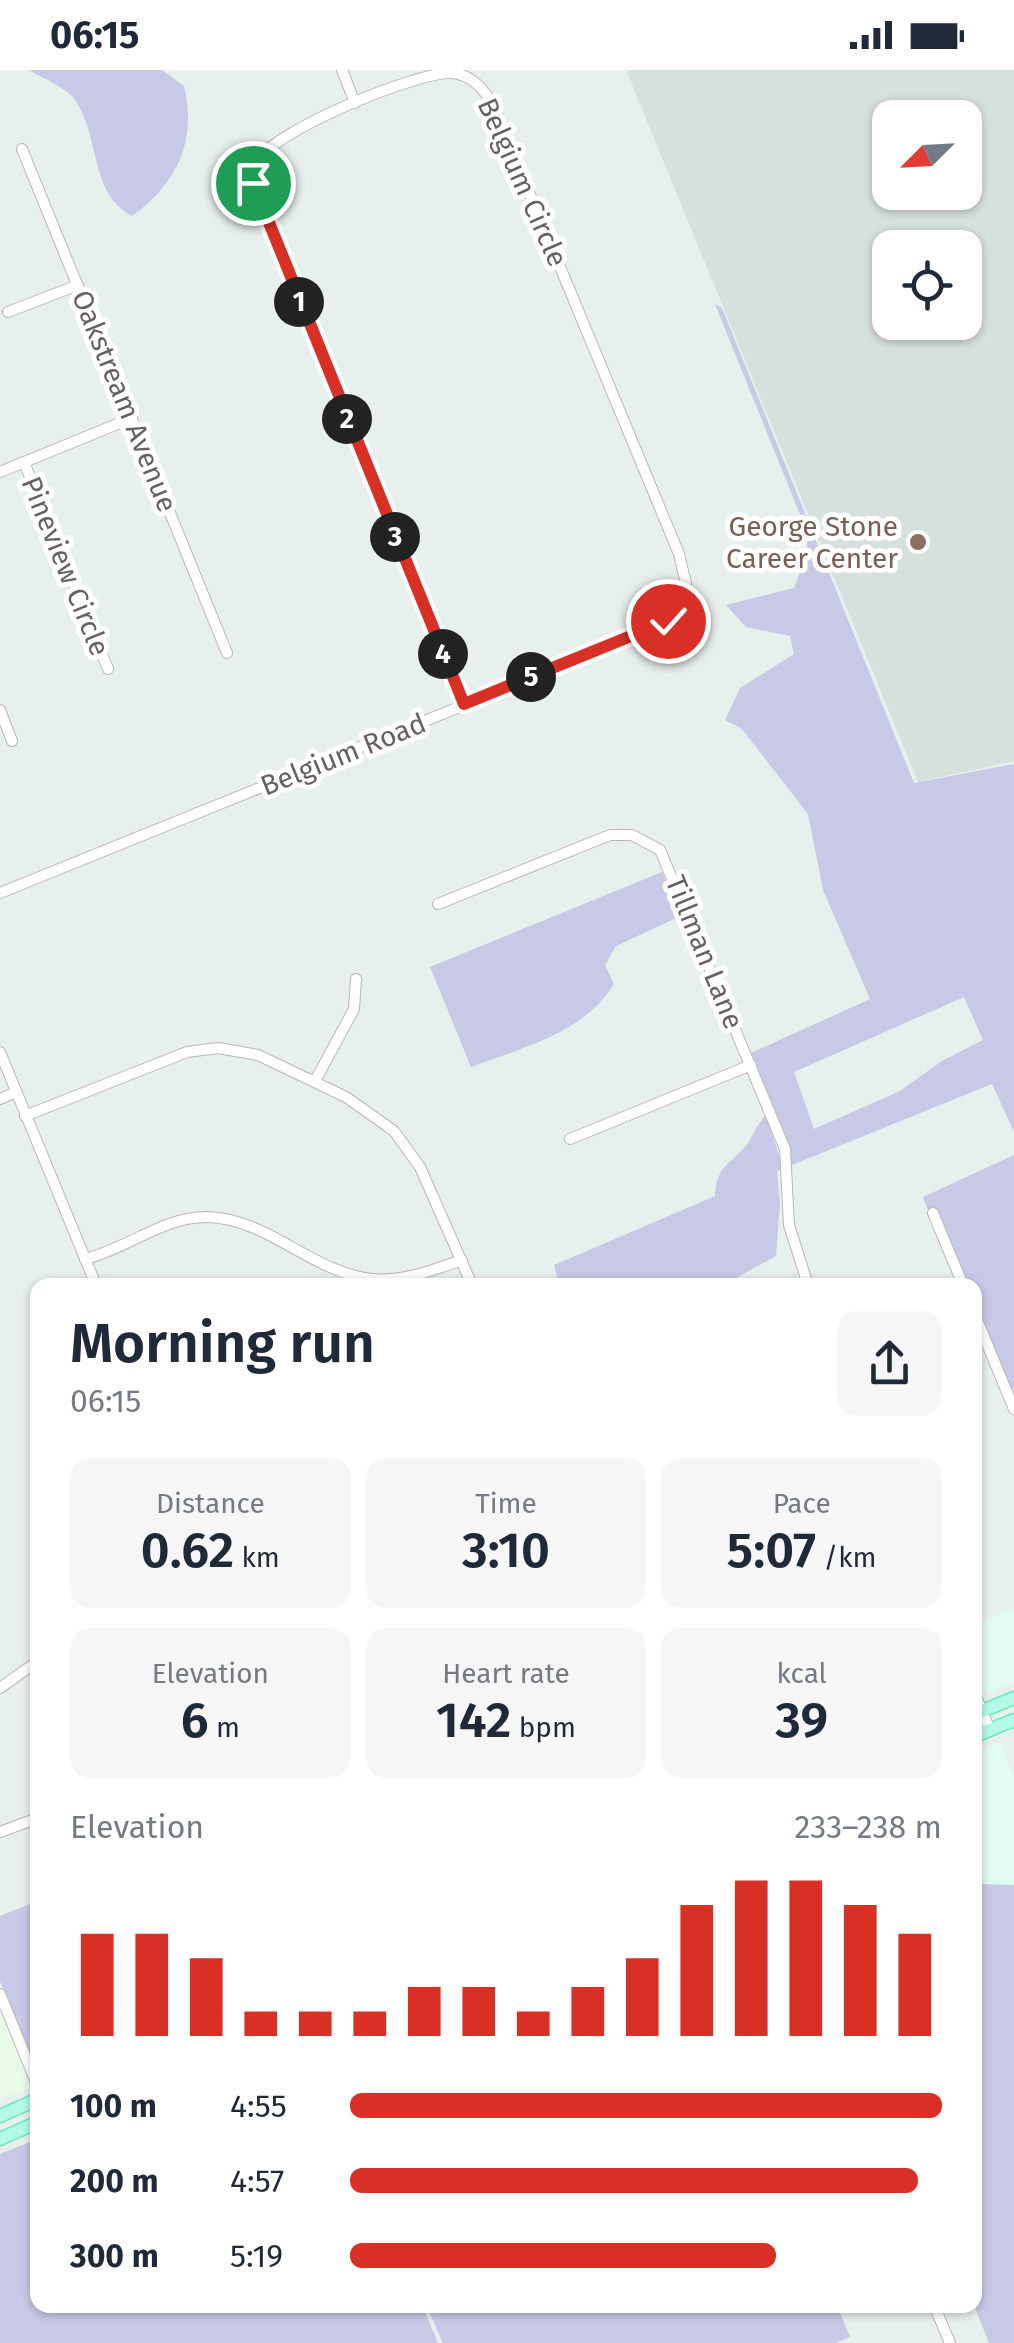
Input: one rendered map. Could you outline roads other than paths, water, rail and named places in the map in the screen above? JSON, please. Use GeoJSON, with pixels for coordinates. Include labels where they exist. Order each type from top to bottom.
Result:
{"type":"FeatureCollection","features":[{"type":"Feature","properties":{"kind":"main road"},"geometry":{"type":"LineString","coordinates":[[982,1710],[1014,1698]]}},
{"type":"Feature","properties":{"kind":"main road"},"geometry":{"type":"LineString","coordinates":[[982,1733],[1014,1720]]}},
{"type":"Feature","properties":{"kind":"main road"},"geometry":{"type":"LineString","coordinates":[[0,2116],[30,2103]]}},
{"type":"Feature","properties":{"kind":"main road"},"geometry":{"type":"LineString","coordinates":[[0,2139],[30,2126]]}},
{"type":"Feature","properties":{"kind":"street"},"geometry":{"type":"LineString","coordinates":[[342,70],[355,103]]}},
{"type":"Feature","properties":{"kind":"street","name":"Belgium Circle"},"geometry":{"type":"LineString","coordinates":[[464,704],[253,183],[257,159],[270,144],[355,103],[444,73],[468,78],[488,96],[679,554],[686,584],[682,609]]}},
{"type":"Feature","properties":{"kind":"street","name":"Oakstream Avenue"},"geometry":{"type":"LineString","coordinates":[[22,149],[227,653]]}},
{"type":"Feature","properties":{"kind":"street"},"geometry":{"type":"LineString","coordinates":[[8,312],[78,285]]}},
{"type":"Feature","properties":{"kind":"street"},"geometry":{"type":"LineString","coordinates":[[0,472],[132,418]]}},
{"type":"Feature","properties":{"kind":"street","name":"Pineview Circle"},"geometry":{"type":"LineString","coordinates":[[24,462],[108,669]]}},
{"type":"Feature","properties":{"kind":"street","name":"Belgium Road"},"geometry":{"type":"LineString","coordinates":[[0,893],[657,626],[682,609]]}},
{"type":"Feature","properties":{"kind":"street"},"geometry":{"type":"LineString","coordinates":[[0,710],[12,741]]}},
{"type":"Feature","properties":{"kind":"street","name":"Tillman Lane"},"geometry":{"type":"LineString","coordinates":[[438,904],[610,835],[639,837],[664,854],[785,1149],[788,1225],[806,1278]]}},
{"type":"Feature","properties":{"kind":"street"},"geometry":{"type":"LineString","coordinates":[[315,1081],[354,1009],[356,979]]}},
{"type":"Feature","properties":{"kind":"street"},"geometry":{"type":"LineString","coordinates":[[26,1116],[198,1050],[248,1052],[362,1106],[402,1140],[420,1167],[469,1278]]}},
{"type":"Feature","properties":{"kind":"street"},"geometry":{"type":"LineString","coordinates":[[0,1052],[93,1278]]}},
{"type":"Feature","properties":{"kind":"street"},"geometry":{"type":"LineString","coordinates":[[570,1139],[751,1065]]}},
{"type":"Feature","properties":{"kind":"street"},"geometry":{"type":"LineString","coordinates":[[0,1099],[16,1092]]}},
{"type":"Feature","properties":{"kind":"street"},"geometry":{"type":"LineString","coordinates":[[933,1213],[959,1278]]}},
{"type":"Feature","properties":{"kind":"street"},"geometry":{"type":"LineString","coordinates":[[85,1259],[158,1229],[204,1217],[239,1221],[325,1264],[366,1278]]}},
{"type":"Feature","properties":{"kind":"street"},"geometry":{"type":"LineString","coordinates":[[388,1278],[407,1277],[462,1260]]}},
{"type":"Feature","properties":{"kind":"street"},"geometry":{"type":"LineString","coordinates":[[982,1333],[1014,1409]]}},
{"type":"Feature","properties":{"kind":"street"},"geometry":{"type":"LineString","coordinates":[[0,1688],[30,1667]]}},
{"type":"Feature","properties":{"kind":"street"},"geometry":{"type":"LineString","coordinates":[[982,1718],[990,1730]]}},
{"type":"Feature","properties":{"kind":"street"},"geometry":{"type":"LineString","coordinates":[[0,1832],[30,1821]]}},
{"type":"Feature","properties":{"kind":"street"},"geometry":{"type":"LineString","coordinates":[[0,1994],[30,2067]]}},
{"type":"Feature","properties":{"kind":"street"},"geometry":{"type":"LineString","coordinates":[[937,2313],[950,2343]]}},
{"type":"Feature","properties":{"kind":"place","name":"George Stone Career Center"},"geometry":{"type":"Point","coordinates":[918,542]}}]}
